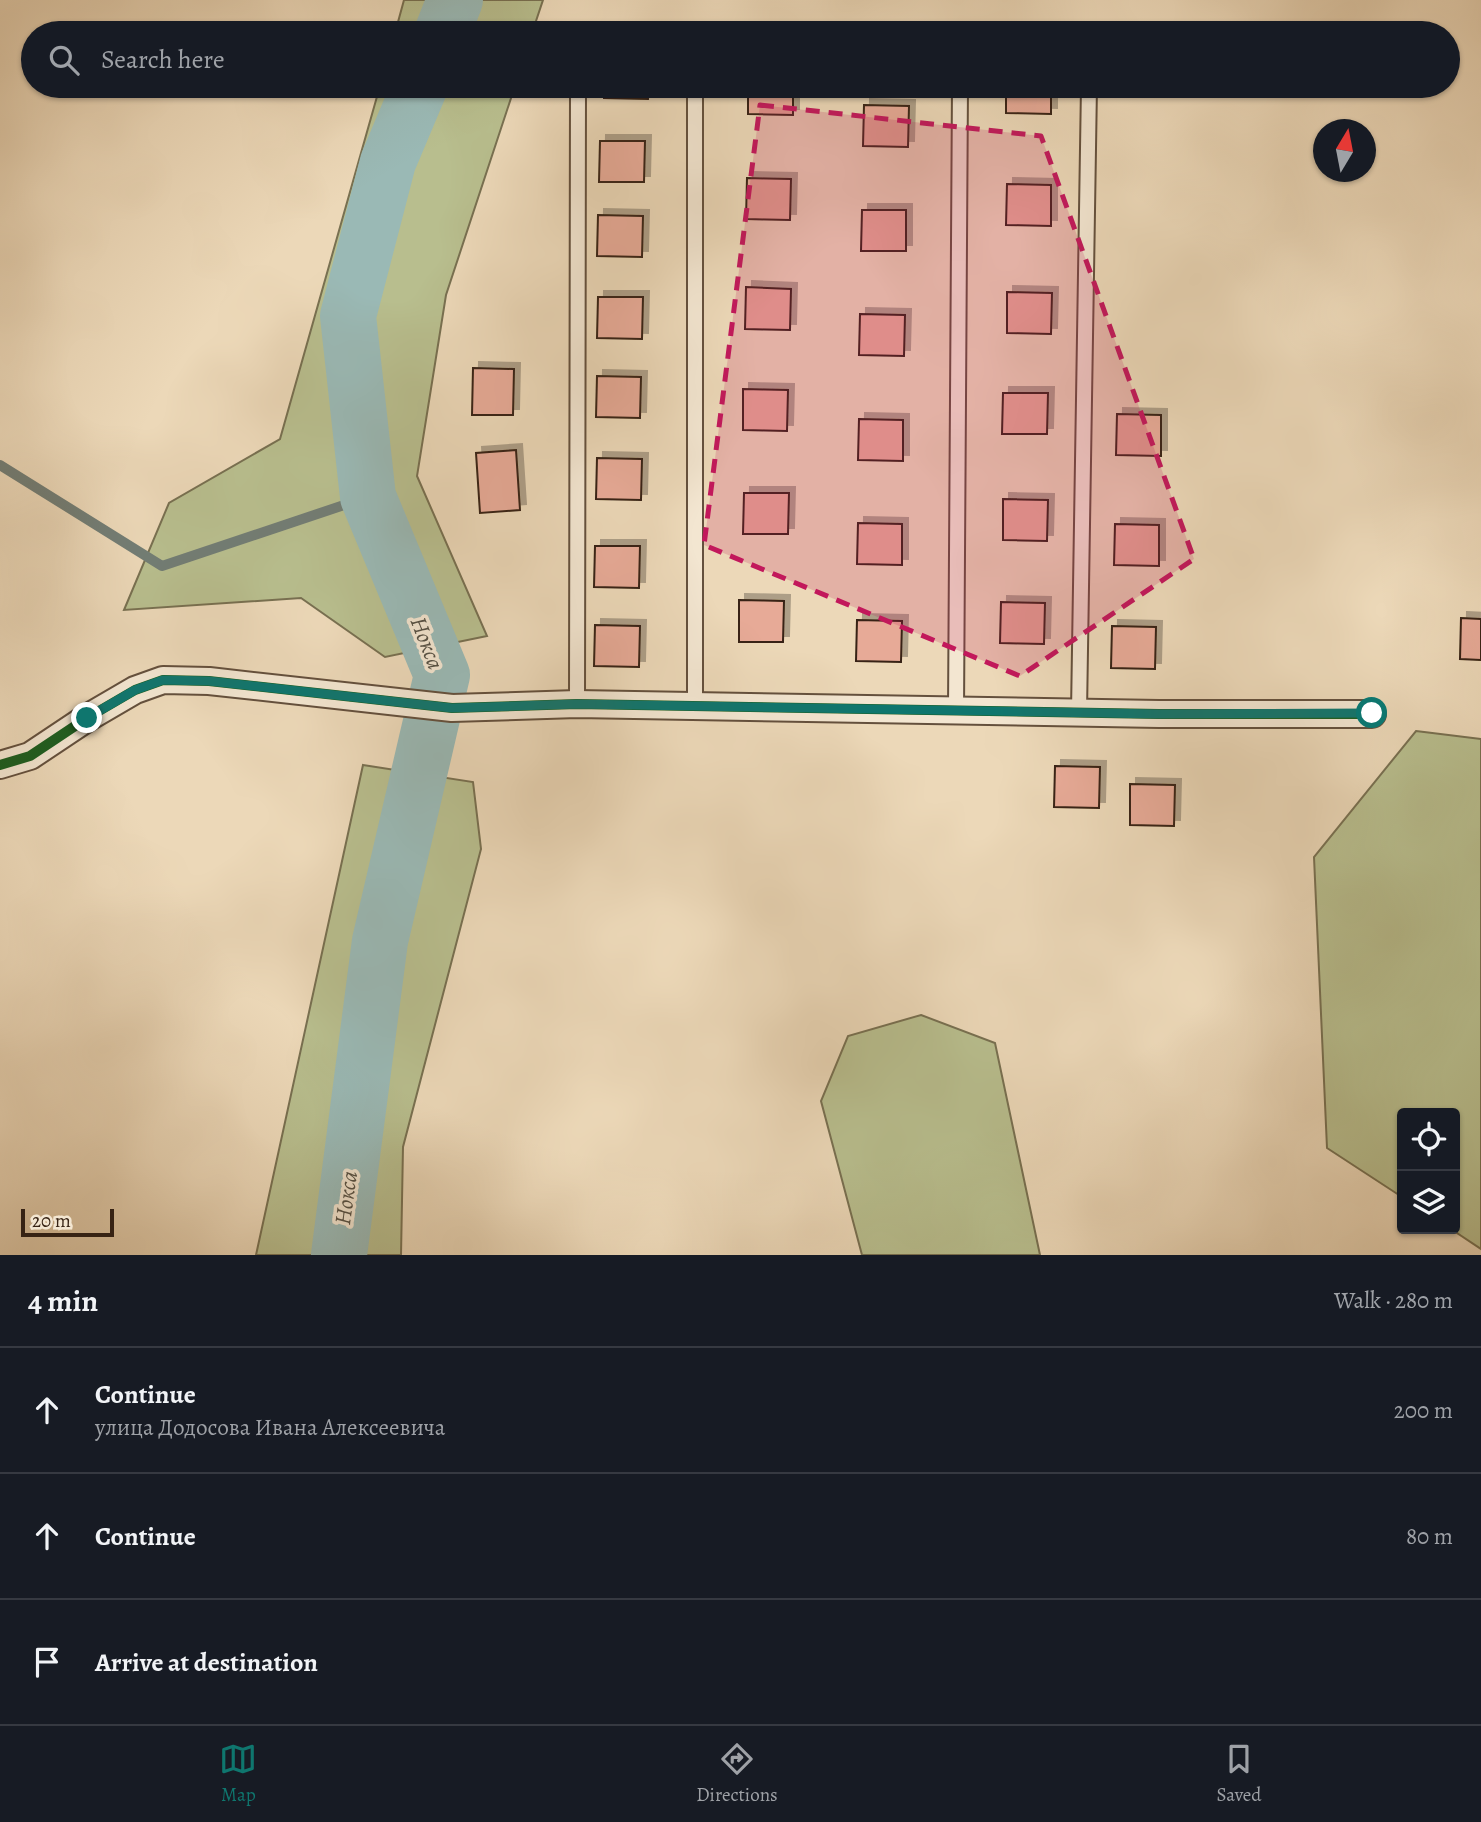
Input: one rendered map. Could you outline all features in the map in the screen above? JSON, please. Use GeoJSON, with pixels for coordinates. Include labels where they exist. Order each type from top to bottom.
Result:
{"type":"FeatureCollection","features":[{"type":"Feature","properties":{"kind":"street"},"geometry":{"type":"LineString","coordinates":[[0,765],[30,756],[135,690],[163,680],[209,681],[452,708],[577,704],[1079,712],[1372,713]]}},
{"type":"Feature","properties":{"kind":"lane"},"geometry":{"type":"LineString","coordinates":[[577,704],[578,98]]}},
{"type":"Feature","properties":{"kind":"lane"},"geometry":{"type":"LineString","coordinates":[[695,98],[695,706]]}},
{"type":"Feature","properties":{"kind":"lane"},"geometry":{"type":"LineString","coordinates":[[956,710],[960,98]]}},
{"type":"Feature","properties":{"kind":"lane"},"geometry":{"type":"LineString","coordinates":[[1079,712],[1088,98]]}},
{"type":"Feature","properties":{"kind":"highlighted area"},"geometry":{"type":"Polygon","coordinates":[[[760,105],[1041,136],[1194,559],[1020,676],[704,545],[760,105]]]}},
{"type":"Feature","properties":{"kind":"green space"},"geometry":{"type":"Polygon","coordinates":[[[404,0],[543,0],[536,21],[398,21],[404,0]]]}},
{"type":"Feature","properties":{"kind":"green space"},"geometry":{"type":"Polygon","coordinates":[[[377,98],[511,98],[446,295],[417,476],[487,636],[385,657],[301,598],[124,610],[169,503],[280,439],[377,98]]]}},
{"type":"Feature","properties":{"kind":"green space"},"geometry":{"type":"Polygon","coordinates":[[[1416,731],[1481,739],[1481,1249],[1458,1234],[1460,1108],[1397,1108],[1397,1194],[1327,1148],[1314,857],[1416,731]]]}},
{"type":"Feature","properties":{"kind":"green space"},"geometry":{"type":"Polygon","coordinates":[[[363,765],[473,782],[481,849],[403,1147],[401,1255],[256,1255],[363,765]]]}},
{"type":"Feature","properties":{"kind":"green space"},"geometry":{"type":"Polygon","coordinates":[[[921,1015],[995,1043],[1040,1255],[862,1255],[821,1101],[848,1036],[921,1015]]]}},
{"type":"Feature","properties":{"kind":"building"},"geometry":{"type":"Polygon","coordinates":[[[748,98],[793,98],[793,115],[748,114],[748,98]]]}},
{"type":"Feature","properties":{"kind":"building"},"geometry":{"type":"Polygon","coordinates":[[[1006,98],[1051,98],[1051,114],[1006,113],[1006,98]]]}},
{"type":"Feature","properties":{"kind":"building"},"geometry":{"type":"Polygon","coordinates":[[[864,105],[909,106],[908,147],[863,146],[864,105]]]}},
{"type":"Feature","properties":{"kind":"building"},"geometry":{"type":"Polygon","coordinates":[[[600,141],[645,141],[644,182],[599,182],[600,141]]]}},
{"type":"Feature","properties":{"kind":"building"},"geometry":{"type":"Polygon","coordinates":[[[747,178],[791,179],[790,220],[746,219],[747,178]]]}},
{"type":"Feature","properties":{"kind":"building"},"geometry":{"type":"Polygon","coordinates":[[[1007,184],[1051,185],[1051,226],[1006,225],[1007,184]]]}},
{"type":"Feature","properties":{"kind":"building"},"geometry":{"type":"Polygon","coordinates":[[[862,210],[906,210],[906,251],[861,251],[862,210]]]}},
{"type":"Feature","properties":{"kind":"building"},"geometry":{"type":"Polygon","coordinates":[[[598,215],[643,216],[642,257],[597,256],[598,215]]]}},
{"type":"Feature","properties":{"kind":"building"},"geometry":{"type":"Polygon","coordinates":[[[746,287],[791,289],[790,330],[745,329],[746,287]]]}},
{"type":"Feature","properties":{"kind":"building"},"geometry":{"type":"Polygon","coordinates":[[[1007,292],[1052,293],[1051,334],[1007,333],[1007,292]]]}},
{"type":"Feature","properties":{"kind":"building"},"geometry":{"type":"Polygon","coordinates":[[[598,297],[643,297],[642,339],[597,338],[598,297]]]}},
{"type":"Feature","properties":{"kind":"building"},"geometry":{"type":"Polygon","coordinates":[[[860,314],[905,315],[904,356],[859,355],[860,314]]]}},
{"type":"Feature","properties":{"kind":"building"},"geometry":{"type":"Polygon","coordinates":[[[473,368],[514,369],[513,415],[472,415],[473,368]]]}},
{"type":"Feature","properties":{"kind":"building"},"geometry":{"type":"Polygon","coordinates":[[[597,376],[641,377],[640,418],[596,417],[597,376]]]}},
{"type":"Feature","properties":{"kind":"building"},"geometry":{"type":"Polygon","coordinates":[[[743,389],[788,390],[787,431],[743,430],[743,389]]]}},
{"type":"Feature","properties":{"kind":"building"},"geometry":{"type":"Polygon","coordinates":[[[1003,393],[1048,393],[1047,434],[1002,434],[1003,393]]]}},
{"type":"Feature","properties":{"kind":"building"},"geometry":{"type":"Polygon","coordinates":[[[1117,414],[1161,415],[1161,456],[1116,455],[1117,414]]]}},
{"type":"Feature","properties":{"kind":"building"},"geometry":{"type":"Polygon","coordinates":[[[859,419],[903,420],[903,461],[858,460],[859,419]]]}},
{"type":"Feature","properties":{"kind":"building"},"geometry":{"type":"Polygon","coordinates":[[[516,450],[520,510],[480,513],[476,453],[516,450]]]}},
{"type":"Feature","properties":{"kind":"building"},"geometry":{"type":"Polygon","coordinates":[[[597,458],[642,459],[641,500],[596,499],[597,458]]]}},
{"type":"Feature","properties":{"kind":"building"},"geometry":{"type":"Polygon","coordinates":[[[744,493],[789,493],[788,534],[743,534],[744,493]]]}},
{"type":"Feature","properties":{"kind":"building"},"geometry":{"type":"Polygon","coordinates":[[[1003,499],[1048,500],[1047,541],[1003,540],[1003,499]]]}},
{"type":"Feature","properties":{"kind":"building"},"geometry":{"type":"Polygon","coordinates":[[[858,523],[902,524],[902,565],[857,564],[858,523]]]}},
{"type":"Feature","properties":{"kind":"building"},"geometry":{"type":"Polygon","coordinates":[[[1115,524],[1159,525],[1159,566],[1114,565],[1115,524]]]}},
{"type":"Feature","properties":{"kind":"building"},"geometry":{"type":"Polygon","coordinates":[[[595,546],[640,546],[639,588],[594,587],[595,546]]]}},
{"type":"Feature","properties":{"kind":"building"},"geometry":{"type":"Polygon","coordinates":[[[739,600],[784,601],[783,642],[739,642],[739,600]]]}},
{"type":"Feature","properties":{"kind":"building"},"geometry":{"type":"Polygon","coordinates":[[[1001,602],[1045,603],[1044,644],[1000,643],[1001,602]]]}},
{"type":"Feature","properties":{"kind":"building"},"geometry":{"type":"Polygon","coordinates":[[[1461,618],[1481,619],[1481,660],[1460,659],[1461,618]]]}},
{"type":"Feature","properties":{"kind":"building"},"geometry":{"type":"Polygon","coordinates":[[[857,620],[902,621],[901,662],[856,661],[857,620]]]}},
{"type":"Feature","properties":{"kind":"building"},"geometry":{"type":"Polygon","coordinates":[[[595,625],[640,626],[639,667],[594,666],[595,625]]]}},
{"type":"Feature","properties":{"kind":"building"},"geometry":{"type":"Polygon","coordinates":[[[1112,626],[1156,627],[1155,669],[1111,668],[1112,626]]]}},
{"type":"Feature","properties":{"kind":"building"},"geometry":{"type":"Polygon","coordinates":[[[1055,766],[1100,767],[1099,808],[1054,807],[1055,766]]]}},
{"type":"Feature","properties":{"kind":"building"},"geometry":{"type":"Polygon","coordinates":[[[1130,784],[1175,785],[1174,826],[1130,825],[1130,784]]]}},
{"type":"Feature","properties":{"kind":"waterway","name":"Нокса"},"geometry":{"type":"LineString","coordinates":[[447,21],[455,0]]}},
{"type":"Feature","properties":{"kind":"waterway","name":"Нокса"},"geometry":{"type":"LineString","coordinates":[[339,1255],[380,941],[442,675],[368,497],[348,316],[388,162],[415,98]]}},
{"type":"Feature","properties":{"kind":"waterway"},"geometry":{"type":"LineString","coordinates":[[0,465],[162,566],[368,497]]}},
{"type":"Feature","properties":{"kind":"cycle path"},"geometry":{"type":"LineString","coordinates":[[0,765],[30,756],[135,690],[163,680],[209,681],[452,708],[577,704],[1159,714],[1372,714]]}},
{"type":"Feature","properties":{"kind":"route"},"geometry":{"type":"LineString","coordinates":[[87,718],[135,690],[163,680],[209,681],[452,708],[577,704],[1159,714],[1372,713]]}}]}
